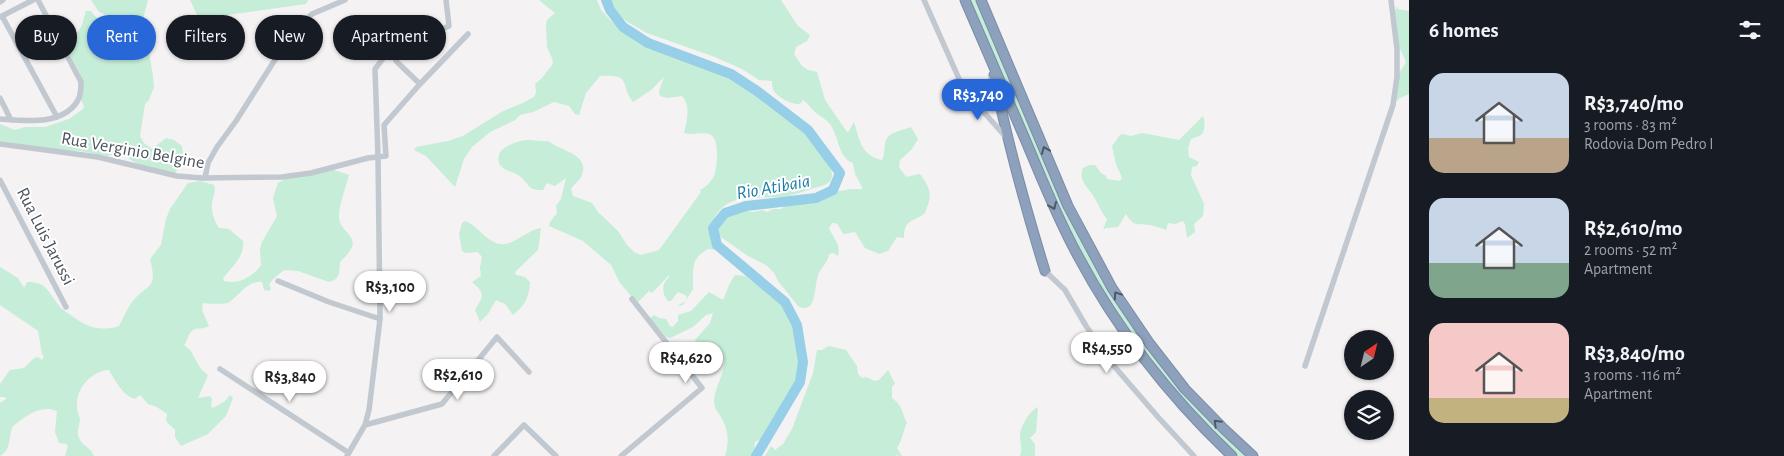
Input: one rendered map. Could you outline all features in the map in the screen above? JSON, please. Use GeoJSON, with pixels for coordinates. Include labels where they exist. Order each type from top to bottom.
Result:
{"type":"FeatureCollection","features":[{"type":"Feature","properties":{"kind":"highway"},"geometry":{"type":"LineString","coordinates":[[965,0],[1056,215],[1095,286],[1124,332],[1160,380],[1232,456]]}},
{"type":"Feature","properties":{"kind":"highway"},"geometry":{"type":"LineString","coordinates":[[981,0],[1068,206],[1112,288],[1150,344],[1185,389],[1253,456]]}},
{"type":"Feature","properties":{"kind":"highway"},"geometry":{"type":"LineString","coordinates":[[979,32],[994,75],[1021,192],[1045,271]]}},
{"type":"Feature","properties":{"kind":"street"},"geometry":{"type":"LineString","coordinates":[[33,0],[1,17],[57,117]]}},
{"type":"Feature","properties":{"kind":"street"},"geometry":{"type":"LineString","coordinates":[[0,119],[36,122],[57,117],[72,108],[79,97],[82,82],[38,0]]}},
{"type":"Feature","properties":{"kind":"street"},"geometry":{"type":"LineString","coordinates":[[205,178],[212,155],[292,33],[312,14],[345,0]]}},
{"type":"Feature","properties":{"kind":"street"},"geometry":{"type":"LineString","coordinates":[[220,369],[348,455],[365,425],[369,410],[380,319],[375,69],[385,56],[400,45],[423,38],[448,26],[446,0]]}},
{"type":"Feature","properties":{"kind":"street"},"geometry":{"type":"LineString","coordinates":[[924,0],[964,90],[1008,140]]}},
{"type":"Feature","properties":{"kind":"street"},"geometry":{"type":"LineString","coordinates":[[1305,366],[1393,105],[1397,77],[1397,49],[1391,0]]}},
{"type":"Feature","properties":{"kind":"street"},"geometry":{"type":"LineString","coordinates":[[396,60],[420,84],[468,34]]}},
{"type":"Feature","properties":{"kind":"street"},"geometry":{"type":"LineString","coordinates":[[964,90],[974,91],[982,88],[994,75]]}},
{"type":"Feature","properties":{"kind":"street","name":"Rua Verginio Belgine"},"geometry":{"type":"LineString","coordinates":[[0,144],[98,157],[177,176],[205,178],[282,177],[311,173],[368,158],[386,156],[384,126],[420,84]]}},
{"type":"Feature","properties":{"kind":"street"},"geometry":{"type":"LineString","coordinates":[[0,98],[11,120]]}},
{"type":"Feature","properties":{"kind":"street","name":"Rua Luis Jarussi"},"geometry":{"type":"LineString","coordinates":[[0,180],[66,307]]}},
{"type":"Feature","properties":{"kind":"street"},"geometry":{"type":"LineString","coordinates":[[1045,271],[1065,290],[1086,326],[1114,366],[1194,456]]}},
{"type":"Feature","properties":{"kind":"street"},"geometry":{"type":"LineString","coordinates":[[278,281],[329,302],[380,319]]}},
{"type":"Feature","properties":{"kind":"street"},"geometry":{"type":"LineString","coordinates":[[621,456],[702,388],[632,299]]}},
{"type":"Feature","properties":{"kind":"street"},"geometry":{"type":"LineString","coordinates":[[365,425],[442,404],[497,337],[529,372]]}},
{"type":"Feature","properties":{"kind":"street"},"geometry":{"type":"LineString","coordinates":[[494,456],[524,425],[556,456]]}},
{"type":"Feature","properties":{"kind":"green space"},"geometry":{"type":"Polygon","coordinates":[[[91,0],[148,0],[144,15],[106,15],[99,12],[91,0]]]}},
{"type":"Feature","properties":{"kind":"green space"},"geometry":{"type":"Polygon","coordinates":[[[190,0],[308,0],[306,4],[228,15],[197,15],[190,0]]]}},
{"type":"Feature","properties":{"kind":"green space"},"geometry":{"type":"Polygon","coordinates":[[[539,0],[597,0],[601,10],[611,21],[649,49],[707,65],[755,89],[815,134],[821,152],[831,170],[831,180],[823,186],[788,196],[739,199],[722,207],[712,225],[713,237],[720,250],[708,249],[700,254],[695,261],[693,289],[686,300],[687,297],[685,295],[678,292],[671,301],[668,301],[664,295],[663,288],[669,275],[652,293],[649,291],[637,303],[620,283],[611,265],[583,241],[549,226],[557,213],[556,206],[561,199],[566,178],[555,186],[547,183],[543,190],[534,190],[519,175],[503,168],[499,164],[498,158],[500,152],[507,146],[529,140],[548,141],[573,154],[579,158],[583,169],[581,177],[571,189],[573,196],[592,203],[598,212],[618,231],[634,252],[641,255],[659,250],[701,192],[700,190],[713,178],[717,154],[716,142],[711,135],[705,133],[684,133],[688,114],[687,104],[682,96],[667,98],[660,96],[659,91],[664,77],[651,90],[633,102],[621,79],[600,76],[586,93],[579,115],[575,114],[569,106],[554,102],[533,112],[520,115],[515,120],[490,132],[472,147],[464,159],[455,187],[426,156],[414,150],[416,147],[463,136],[503,111],[535,96],[535,84],[553,64],[547,47],[546,24],[547,20],[555,13],[539,0]]]}},
{"type":"Feature","properties":{"kind":"green space"},"geometry":{"type":"Polygon","coordinates":[[[610,0],[781,0],[798,26],[810,35],[807,41],[796,47],[794,54],[802,66],[817,72],[825,100],[847,132],[854,122],[865,151],[875,158],[882,160],[886,140],[889,136],[911,127],[918,139],[912,149],[900,160],[899,167],[906,177],[919,174],[925,181],[930,193],[925,213],[907,224],[904,238],[897,237],[888,251],[879,254],[865,248],[855,232],[844,234],[838,225],[832,223],[829,229],[838,245],[838,256],[833,253],[829,254],[818,275],[814,298],[809,307],[798,306],[766,265],[748,256],[718,235],[718,230],[723,218],[739,209],[752,212],[763,210],[767,212],[773,209],[781,209],[790,202],[819,201],[834,192],[862,189],[855,174],[853,163],[844,156],[830,124],[803,100],[800,104],[797,104],[781,98],[773,89],[772,81],[759,80],[742,69],[715,57],[647,33],[619,15],[610,0]]]}},
{"type":"Feature","properties":{"kind":"green space"},"geometry":{"type":"Polygon","coordinates":[[[969,0],[976,0],[1044,154],[1056,190],[1110,292],[1131,323],[1248,456],[1237,456],[1195,414],[1137,345],[1097,284],[1050,194],[1037,156],[969,0]]]}},
{"type":"Feature","properties":{"kind":"green space"},"geometry":{"type":"Polygon","coordinates":[[[1397,6],[1398,9],[1409,11],[1409,94],[1394,103],[1397,77],[1406,62],[1395,38],[1395,11],[1397,6]]]}},
{"type":"Feature","properties":{"kind":"green space"},"geometry":{"type":"Polygon","coordinates":[[[86,11],[91,11],[94,15],[87,15],[87,60],[150,60],[154,87],[149,100],[145,104],[140,136],[144,143],[152,149],[166,138],[174,140],[182,146],[182,160],[175,173],[141,167],[116,149],[115,154],[107,156],[80,151],[52,150],[0,141],[0,124],[15,130],[25,127],[45,127],[69,119],[83,109],[84,106],[80,97],[80,74],[73,60],[77,60],[77,34],[86,11]]]}},
{"type":"Feature","properties":{"kind":"green space"},"geometry":{"type":"Polygon","coordinates":[[[1203,116],[1204,130],[1201,135],[1191,139],[1188,149],[1189,157],[1199,162],[1197,166],[1192,167],[1191,175],[1204,204],[1203,216],[1194,224],[1195,232],[1187,238],[1183,221],[1175,224],[1168,223],[1166,230],[1146,224],[1136,224],[1126,214],[1118,227],[1103,230],[1107,219],[1084,184],[1082,177],[1083,168],[1095,165],[1107,179],[1120,181],[1122,178],[1116,164],[1112,146],[1120,135],[1131,136],[1142,133],[1179,140],[1203,116]]]}},
{"type":"Feature","properties":{"kind":"green space"},"geometry":{"type":"Polygon","coordinates":[[[328,168],[349,175],[339,218],[353,241],[352,247],[340,262],[336,279],[329,282],[298,271],[284,270],[272,280],[269,285],[271,288],[269,291],[264,290],[262,282],[257,282],[252,283],[228,303],[203,303],[202,310],[209,326],[193,330],[184,345],[190,350],[201,369],[208,375],[198,398],[210,396],[213,408],[225,401],[230,395],[233,398],[226,416],[208,434],[181,446],[175,437],[175,430],[166,421],[167,414],[157,407],[148,404],[140,395],[135,399],[127,395],[109,370],[97,373],[91,377],[83,386],[78,398],[77,408],[80,419],[78,435],[94,456],[65,456],[68,446],[59,443],[55,432],[57,411],[45,409],[34,412],[13,426],[8,446],[0,456],[0,403],[6,399],[5,397],[0,397],[0,384],[10,370],[24,368],[34,358],[38,357],[42,360],[44,356],[38,331],[0,305],[0,267],[18,278],[24,288],[27,282],[42,285],[62,309],[83,323],[106,329],[119,326],[130,305],[152,282],[150,259],[161,245],[170,209],[188,183],[200,181],[214,185],[212,213],[219,228],[229,229],[243,241],[240,256],[223,278],[224,281],[235,282],[245,279],[261,265],[260,249],[262,242],[277,216],[273,198],[278,183],[287,178],[328,168]]]}},
{"type":"Feature","properties":{"kind":"green space"},"geometry":{"type":"Polygon","coordinates":[[[465,221],[473,225],[490,240],[500,244],[512,242],[529,232],[541,228],[538,250],[515,272],[516,275],[525,277],[530,282],[526,301],[513,315],[505,304],[496,300],[488,314],[480,322],[475,310],[482,295],[480,289],[472,282],[481,276],[482,257],[478,252],[465,253],[462,251],[459,234],[462,223],[465,221]]]}},
{"type":"Feature","properties":{"kind":"green space"},"geometry":{"type":"Polygon","coordinates":[[[735,275],[745,276],[776,298],[792,319],[799,335],[803,339],[804,346],[804,359],[794,395],[772,435],[755,442],[754,456],[725,456],[728,442],[727,433],[714,404],[724,368],[723,356],[719,351],[700,354],[695,340],[710,323],[713,313],[706,315],[693,327],[670,338],[666,337],[650,318],[654,315],[666,319],[670,326],[673,327],[678,321],[678,315],[691,311],[709,292],[723,300],[735,275]]]}},
{"type":"Feature","properties":{"kind":"green space"},"geometry":{"type":"Polygon","coordinates":[[[829,346],[846,350],[857,366],[858,374],[862,378],[879,380],[888,370],[895,384],[892,387],[892,398],[900,407],[907,423],[897,448],[902,456],[765,456],[771,446],[775,450],[783,444],[792,429],[813,373],[817,350],[822,350],[829,346]]]}},
{"type":"Feature","properties":{"kind":"green space"},"geometry":{"type":"Polygon","coordinates":[[[1038,407],[1036,432],[1030,438],[1035,444],[1035,456],[1020,456],[1022,427],[1029,415],[1038,407]]]}},
{"type":"Feature","properties":{"kind":"waterway","name":"Rio Atibaia"},"geometry":{"type":"LineString","coordinates":[[606,0],[610,10],[623,27],[648,43],[731,74],[757,91],[808,130],[840,173],[833,190],[816,198],[746,206],[725,213],[713,228],[717,245],[785,302],[797,325],[803,362],[800,382],[756,456]]}}]}
